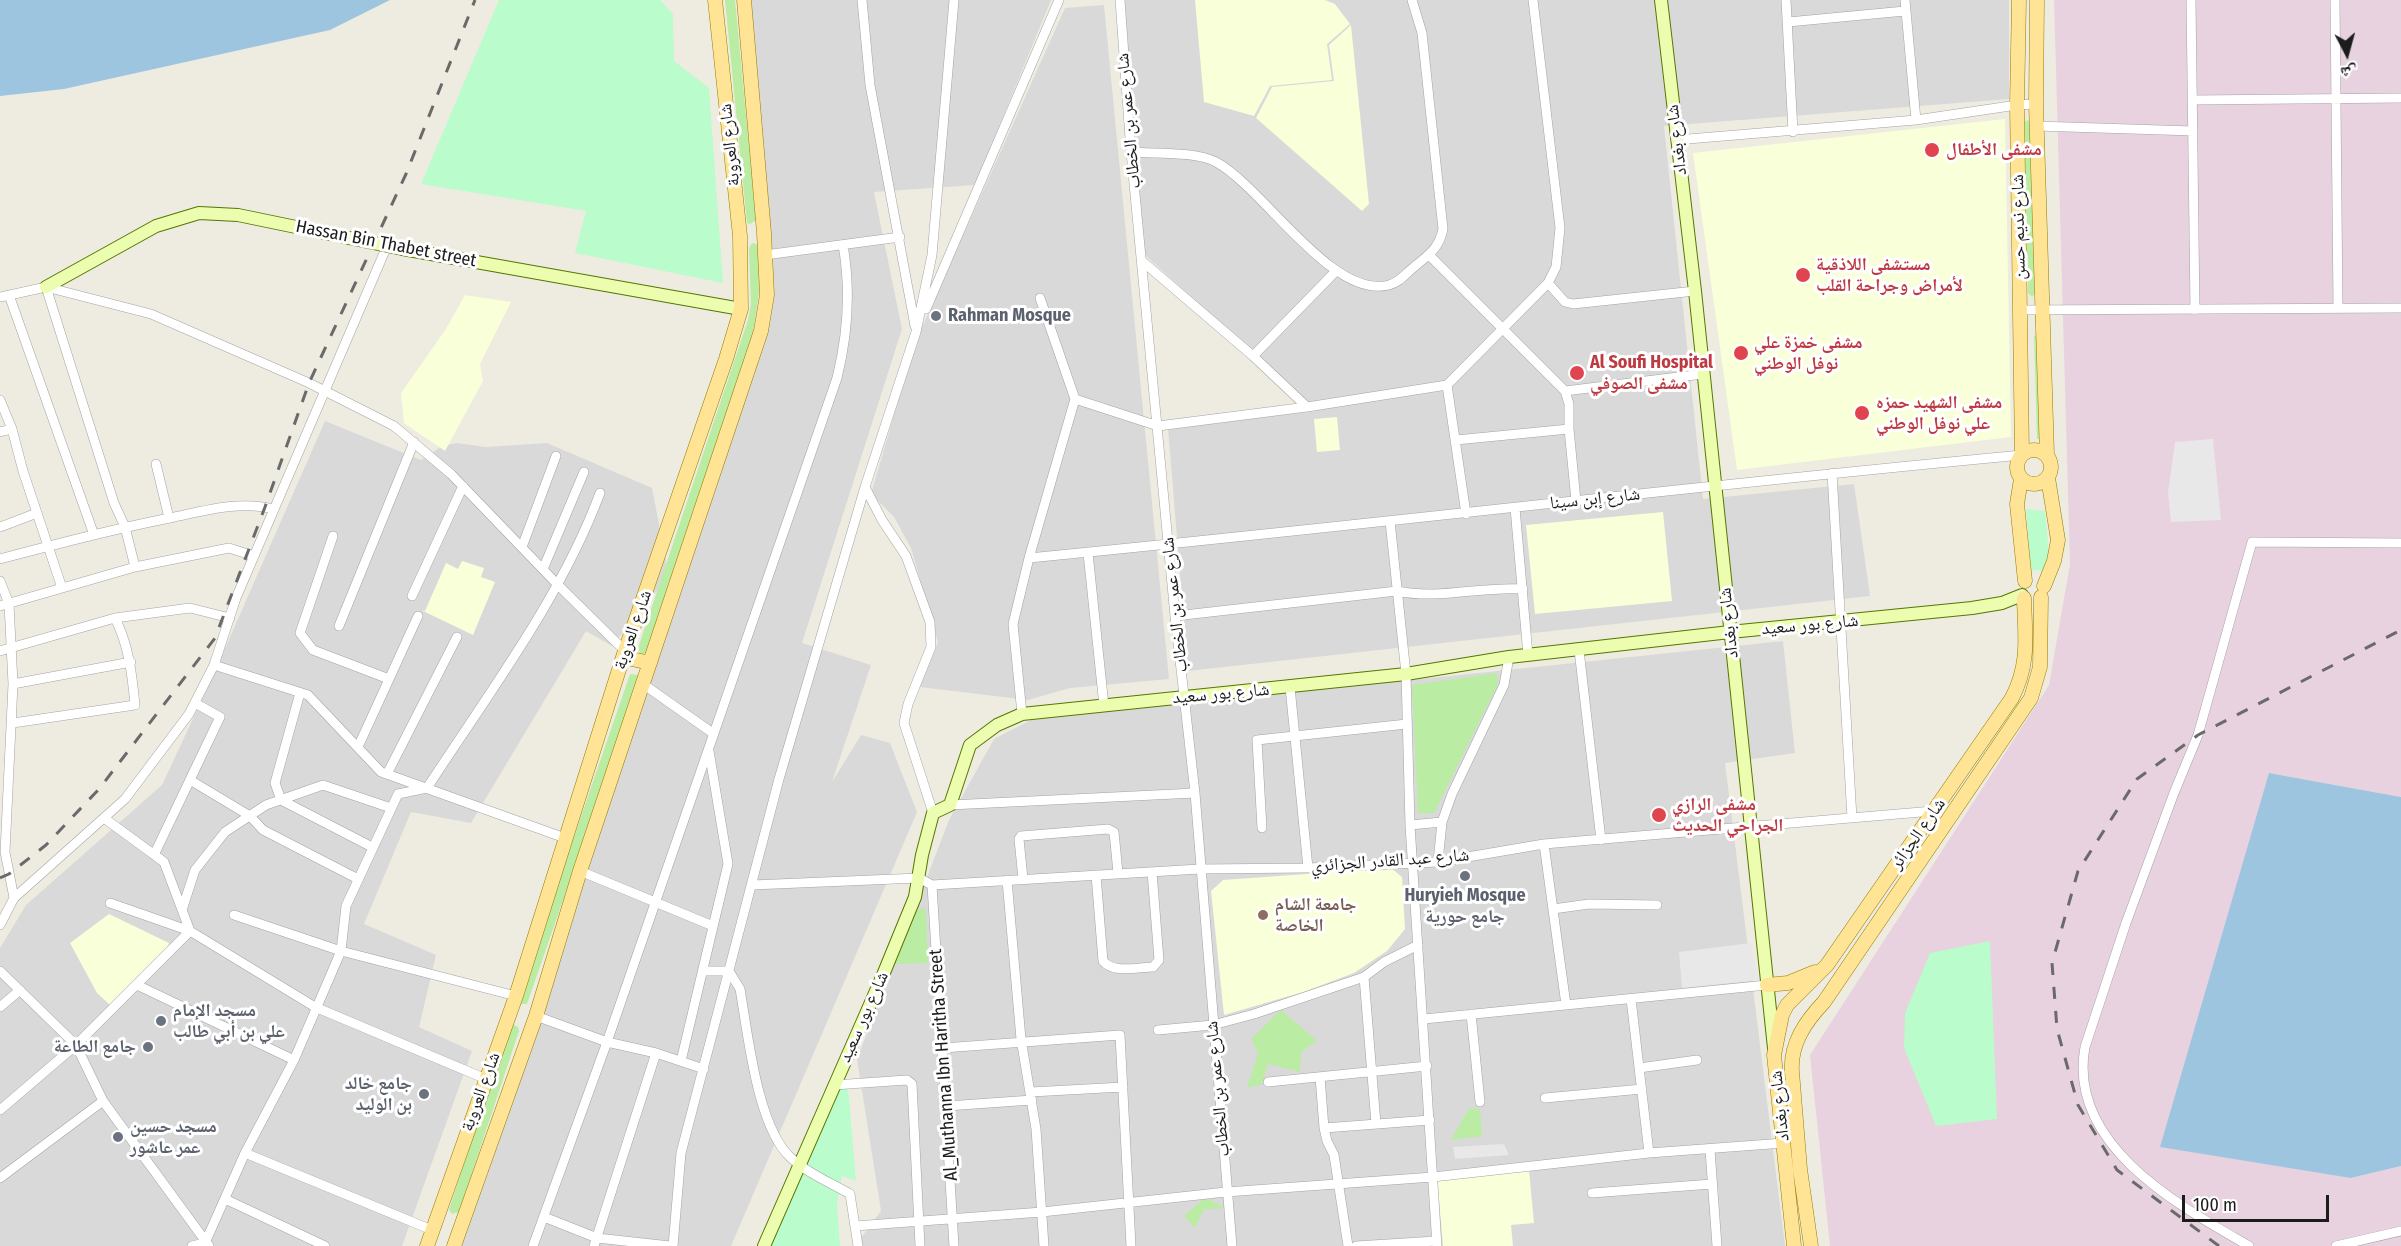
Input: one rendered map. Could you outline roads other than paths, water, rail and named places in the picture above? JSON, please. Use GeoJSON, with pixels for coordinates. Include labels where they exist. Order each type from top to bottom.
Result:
{"type":"FeatureCollection","features":[{"type":"Feature","properties":{"kind":"main road","name":"شارع العروبة"},"geometry":{"type":"LineString","coordinates":[[427,1246],[516,996],[624,654],[741,309],[740,236],[715,0]]}},
{"type":"Feature","properties":{"kind":"main road","name":"شارع العروبة"},"geometry":{"type":"LineString","coordinates":[[454,1246],[536,1016],[580,871],[761,331],[767,295],[764,233],[744,0]]}},
{"type":"Feature","properties":{"kind":"main road","name":"شارع بغداد"},"geometry":{"type":"LineString","coordinates":[[1661,0],[1716,486],[1794,1246]]}},
{"type":"Feature","properties":{"kind":"main road","name":"شارع نديم حسن"},"geometry":{"type":"LineString","coordinates":[[2019,0],[2017,105],[2022,455]]}},
{"type":"Feature","properties":{"kind":"main road","name":"شارع نديم حسن"},"geometry":{"type":"LineString","coordinates":[[2037,0],[2036,126],[2047,455]]}},
{"type":"Feature","properties":{"kind":"main road","name":"Hassan Bin Thabet street"},"geometry":{"type":"LineString","coordinates":[[46,287],[156,226],[199,213],[238,215],[403,249],[741,309]]}},
{"type":"Feature","properties":{"kind":"main road"},"geometry":{"type":"LineString","coordinates":[[740,236],[764,233]]}},
{"type":"Feature","properties":{"kind":"main road"},"geometry":{"type":"LineString","coordinates":[[2037,450],[2047,455],[2052,468],[2048,478],[2058,540],[2054,561],[2042,592],[2031,601],[2023,596],[2021,587],[2025,581],[2017,504],[2021,479],[2017,464],[2026,452],[2037,450]]}},
{"type":"Feature","properties":{"kind":"main road"},"geometry":{"type":"LineString","coordinates":[[2021,479],[2035,485],[2048,478]]}},
{"type":"Feature","properties":{"kind":"main road"},"geometry":{"type":"LineString","coordinates":[[2025,581],[2036,578],[2042,592]]}},
{"type":"Feature","properties":{"kind":"main road","name":"شارع الجزائر"},"geometry":{"type":"LineString","coordinates":[[1791,1058],[1804,1028],[2027,706],[2040,667],[2042,592]]}},
{"type":"Feature","properties":{"kind":"main road","name":"شارع بور سعيد"},"geometry":{"type":"LineString","coordinates":[[950,805],[970,745],[997,725],[1022,714],[1406,674],[1509,657],[1730,632],[1972,608],[2002,603],[2023,596]]}},
{"type":"Feature","properties":{"kind":"main road","name":"شارع الجزائر"},"geometry":{"type":"LineString","coordinates":[[1774,1055],[1777,1033],[1786,1005],[1827,965],[2012,698],[2023,678],[2026,653],[2023,596]]}},
{"type":"Feature","properties":{"kind":"main road"},"geometry":{"type":"LineString","coordinates":[[624,654],[650,663]]}},
{"type":"Feature","properties":{"kind":"main road"},"geometry":{"type":"LineString","coordinates":[[2012,698],[2027,706]]}},
{"type":"Feature","properties":{"kind":"main road"},"geometry":{"type":"LineString","coordinates":[[933,813],[950,805]]}},
{"type":"Feature","properties":{"kind":"main road"},"geometry":{"type":"LineString","coordinates":[[1933,811],[1952,812]]}},
{"type":"Feature","properties":{"kind":"main road","name":"شارع بور سعيد"},"geometry":{"type":"LineString","coordinates":[[764,1246],[915,897],[922,855],[933,813]]}},
{"type":"Feature","properties":{"kind":"main road"},"geometry":{"type":"LineString","coordinates":[[1767,985],[1799,980],[1827,965]]}},
{"type":"Feature","properties":{"kind":"main road"},"geometry":{"type":"LineString","coordinates":[[510,1010],[536,1016]]}},
{"type":"Feature","properties":{"kind":"main road","name":"شارع بغداد"},"geometry":{"type":"LineString","coordinates":[[1791,1058],[1800,1169],[1811,1246]]}},
{"type":"Feature","properties":{"kind":"street"},"geometry":{"type":"LineString","coordinates":[[862,0],[870,84],[916,332]]}},
{"type":"Feature","properties":{"kind":"street"},"geometry":{"type":"LineString","coordinates":[[916,332],[932,255],[954,0]]}},
{"type":"Feature","properties":{"kind":"street"},"geometry":{"type":"LineString","coordinates":[[544,1217],[595,1242],[672,1246],[681,1153],[779,779],[865,487],[916,332],[1059,0]]}},
{"type":"Feature","properties":{"kind":"street","name":"شارع عمر بن الخطاب"},"geometry":{"type":"LineString","coordinates":[[1120,0],[1131,152],[1175,616],[1195,793],[1232,1246]]}},
{"type":"Feature","properties":{"kind":"street"},"geometry":{"type":"LineString","coordinates":[[1131,152],[1205,158],[1218,163],[1259,198],[1335,272],[1355,283],[1372,287],[1389,285],[1404,278],[1413,267],[1430,256],[1440,241],[1442,219],[1422,33],[1412,0]]}},
{"type":"Feature","properties":{"kind":"street"},"geometry":{"type":"LineString","coordinates":[[1075,399],[1158,426],[1447,386],[1548,283],[1556,267],[1560,228],[1533,0]]}},
{"type":"Feature","properties":{"kind":"street"},"geometry":{"type":"LineString","coordinates":[[1787,0],[1792,132]]}},
{"type":"Feature","properties":{"kind":"street"},"geometry":{"type":"LineString","coordinates":[[1905,0],[1916,120]]}},
{"type":"Feature","properties":{"kind":"street"},"geometry":{"type":"LineString","coordinates":[[2191,0],[2194,310]]}},
{"type":"Feature","properties":{"kind":"street"},"geometry":{"type":"LineString","coordinates":[[2335,0],[2338,308]]}},
{"type":"Feature","properties":{"kind":"street"},"geometry":{"type":"LineString","coordinates":[[1788,22],[1905,11]]}},
{"type":"Feature","properties":{"kind":"street"},"geometry":{"type":"LineString","coordinates":[[2193,100],[2401,98]]}},
{"type":"Feature","properties":{"kind":"street"},"geometry":{"type":"LineString","coordinates":[[1676,140],[1916,120],[2036,104]]}},
{"type":"Feature","properties":{"kind":"street"},"geometry":{"type":"LineString","coordinates":[[2036,126],[2193,131]]}},
{"type":"Feature","properties":{"kind":"street"},"geometry":{"type":"LineString","coordinates":[[765,255],[900,237]]}},
{"type":"Feature","properties":{"kind":"street"},"geometry":{"type":"LineString","coordinates":[[532,1246],[607,1042],[837,378],[847,321],[848,282],[843,245]]}},
{"type":"Feature","properties":{"kind":"street"},"geometry":{"type":"LineString","coordinates":[[0,925],[14,898],[125,799],[189,714],[214,665],[254,556],[387,246]]}},
{"type":"Feature","properties":{"kind":"street"},"geometry":{"type":"LineString","coordinates":[[1430,256],[1565,391],[1569,404],[1576,501]]}},
{"type":"Feature","properties":{"kind":"street"},"geometry":{"type":"LineString","coordinates":[[1142,261],[1253,356],[1307,407]]}},
{"type":"Feature","properties":{"kind":"street"},"geometry":{"type":"LineString","coordinates":[[1253,356],[1335,272]]}},
{"type":"Feature","properties":{"kind":"street"},"geometry":{"type":"LineString","coordinates":[[1548,283],[1565,302],[1573,304],[1695,291]]}},
{"type":"Feature","properties":{"kind":"street"},"geometry":{"type":"LineString","coordinates":[[46,287],[114,503],[125,527],[135,567]]}},
{"type":"Feature","properties":{"kind":"street"},"geometry":{"type":"LineString","coordinates":[[94,535],[5,296],[46,287],[151,314],[325,391],[394,426],[462,486],[624,654]]}},
{"type":"Feature","properties":{"kind":"street"},"geometry":{"type":"LineString","coordinates":[[1022,714],[1013,624],[1029,558],[1075,399],[1040,298]]}},
{"type":"Feature","properties":{"kind":"street"},"geometry":{"type":"LineString","coordinates":[[2020,310],[2401,308]]}},
{"type":"Feature","properties":{"kind":"street"},"geometry":{"type":"LineString","coordinates":[[1565,391],[1703,374]]}},
{"type":"Feature","properties":{"kind":"street"},"geometry":{"type":"LineString","coordinates":[[1447,386],[1466,514]]}},
{"type":"Feature","properties":{"kind":"street"},"geometry":{"type":"LineString","coordinates":[[0,400],[12,429],[62,588]]}},
{"type":"Feature","properties":{"kind":"street"},"geometry":{"type":"LineString","coordinates":[[0,432],[12,429]]}},
{"type":"Feature","properties":{"kind":"street"},"geometry":{"type":"LineString","coordinates":[[1455,440],[1569,429]]}},
{"type":"Feature","properties":{"kind":"street"},"geometry":{"type":"LineString","coordinates":[[339,626],[414,442]]}},
{"type":"Feature","properties":{"kind":"street","name":"شارع إبن سينا"},"geometry":{"type":"LineString","coordinates":[[1029,558],[2022,455]]}},
{"type":"Feature","properties":{"kind":"street"},"geometry":{"type":"LineString","coordinates":[[522,547],[556,456]]}},
{"type":"Feature","properties":{"kind":"street"},"geometry":{"type":"LineString","coordinates":[[156,464],[169,518]]}},
{"type":"Feature","properties":{"kind":"street"},"geometry":{"type":"LineString","coordinates":[[543,569],[584,472]]}},
{"type":"Feature","properties":{"kind":"street"},"geometry":{"type":"LineString","coordinates":[[1832,473],[1852,818]]}},
{"type":"Feature","properties":{"kind":"street"},"geometry":{"type":"LineString","coordinates":[[412,596],[462,486]]}},
{"type":"Feature","properties":{"kind":"street"},"geometry":{"type":"LineString","coordinates":[[865,487],[882,520],[906,556],[930,622],[931,647],[908,704],[904,723],[933,813]]}},
{"type":"Feature","properties":{"kind":"street"},"geometry":{"type":"LineString","coordinates":[[207,1245],[245,1154],[294,1060],[341,951],[346,906],[398,794],[427,788],[558,585],[588,527],[600,493]]}},
{"type":"Feature","properties":{"kind":"street"},"geometry":{"type":"LineString","coordinates":[[0,559],[125,527],[228,506],[265,507],[274,510]]}},
{"type":"Feature","properties":{"kind":"street"},"geometry":{"type":"LineString","coordinates":[[1515,508],[1528,655]]}},
{"type":"Feature","properties":{"kind":"street"},"geometry":{"type":"LineString","coordinates":[[0,527],[37,513]]}},
{"type":"Feature","properties":{"kind":"street"},"geometry":{"type":"LineString","coordinates":[[1356,1246],[1437,1243],[1410,825],[1406,674],[1390,521]]}},
{"type":"Feature","properties":{"kind":"street"},"geometry":{"type":"LineString","coordinates":[[333,536],[300,633],[313,650],[389,679]]}},
{"type":"Feature","properties":{"kind":"street"},"geometry":{"type":"LineString","coordinates":[[2249,1246],[2179,1206],[2116,1152],[2098,1124],[2085,1096],[2081,1067],[2085,1047],[2134,902],[2198,735],[2252,542],[2401,543]]}},
{"type":"Feature","properties":{"kind":"street"},"geometry":{"type":"LineString","coordinates":[[5,605],[135,567],[229,548],[254,556]]}},
{"type":"Feature","properties":{"kind":"street"},"geometry":{"type":"LineString","coordinates":[[1088,553],[1104,706]]}},
{"type":"Feature","properties":{"kind":"street"},"geometry":{"type":"LineString","coordinates":[[0,580],[11,649],[13,684],[13,723],[5,852],[14,898]]}},
{"type":"Feature","properties":{"kind":"street"},"geometry":{"type":"LineString","coordinates":[[1175,616],[1397,591],[1407,594],[1454,594],[1510,588],[1523,589]]}},
{"type":"Feature","properties":{"kind":"street"},"geometry":{"type":"LineString","coordinates":[[0,651],[115,618],[190,608],[230,618]]}},
{"type":"Feature","properties":{"kind":"street"},"geometry":{"type":"LineString","coordinates":[[358,747],[418,616]]}},
{"type":"Feature","properties":{"kind":"street"},"geometry":{"type":"LineString","coordinates":[[13,723],[135,705],[125,637],[115,618]]}},
{"type":"Feature","properties":{"kind":"street"},"geometry":{"type":"LineString","coordinates":[[387,774],[457,637]]}},
{"type":"Feature","properties":{"kind":"street"},"geometry":{"type":"LineString","coordinates":[[1579,650],[1601,840]]}},
{"type":"Feature","properties":{"kind":"street"},"geometry":{"type":"LineString","coordinates":[[1438,861],[1442,822],[1452,794],[1504,685],[1509,657]]}},
{"type":"Feature","properties":{"kind":"street"},"geometry":{"type":"LineString","coordinates":[[13,684],[130,662]]}},
{"type":"Feature","properties":{"kind":"street"},"geometry":{"type":"LineString","coordinates":[[214,665],[308,695],[381,772],[565,838]]}},
{"type":"Feature","properties":{"kind":"street"},"geometry":{"type":"LineString","coordinates":[[643,684],[714,734]]}},
{"type":"Feature","properties":{"kind":"street"},"geometry":{"type":"LineString","coordinates":[[1290,687],[1308,868]]}},
{"type":"Feature","properties":{"kind":"street"},"geometry":{"type":"LineString","coordinates":[[300,693],[275,783],[281,800],[372,847]]}},
{"type":"Feature","properties":{"kind":"street"},"geometry":{"type":"LineString","coordinates":[[154,855],[220,717],[195,703]]}},
{"type":"Feature","properties":{"kind":"street"},"geometry":{"type":"LineString","coordinates":[[1263,828],[1257,740],[1407,724]]}},
{"type":"Feature","properties":{"kind":"street"},"geometry":{"type":"LineString","coordinates":[[681,1061],[728,864],[709,749]]}},
{"type":"Feature","properties":{"kind":"street"},"geometry":{"type":"LineString","coordinates":[[190,780],[250,816],[263,830],[358,879]]}},
{"type":"Feature","properties":{"kind":"street"},"geometry":{"type":"LineString","coordinates":[[182,910],[195,870],[225,832],[266,805],[323,785],[391,808]]}},
{"type":"Feature","properties":{"kind":"street"},"geometry":{"type":"LineString","coordinates":[[950,805],[1195,793]]}},
{"type":"Feature","properties":{"kind":"street","name":"شارع عبد القادر الجزائري"},"geometry":{"type":"LineString","coordinates":[[932,885],[1200,869],[1308,868],[1438,861],[1544,844],[1933,811]]}},
{"type":"Feature","properties":{"kind":"street"},"geometry":{"type":"LineString","coordinates":[[104,818],[164,862],[190,931]]}},
{"type":"Feature","properties":{"kind":"street"},"geometry":{"type":"LineString","coordinates":[[1410,825],[1442,822]]}},
{"type":"Feature","properties":{"kind":"street"},"geometry":{"type":"LineString","coordinates":[[1023,879],[1019,839],[1021,836],[1108,829],[1112,830],[1114,835],[1118,873]]}},
{"type":"Feature","properties":{"kind":"street"},"geometry":{"type":"LineString","coordinates":[[1544,844],[1566,1005]]}},
{"type":"Feature","properties":{"kind":"street"},"geometry":{"type":"LineString","coordinates":[[580,871],[713,926]]}},
{"type":"Feature","properties":{"kind":"street"},"geometry":{"type":"LineString","coordinates":[[1096,874],[1103,961],[1114,969],[1154,967],[1159,960],[1152,872]]}},
{"type":"Feature","properties":{"kind":"street"},"geometry":{"type":"LineString","coordinates":[[752,885],[919,878],[932,885]]}},
{"type":"Feature","properties":{"kind":"street"},"geometry":{"type":"LineString","coordinates":[[1007,879],[1022,1042],[1036,1129],[1044,1246]]}},
{"type":"Feature","properties":{"kind":"street","name":"Al_Muthanna Ibn Haritha Street"},"geometry":{"type":"LineString","coordinates":[[932,885],[954,1246]]}},
{"type":"Feature","properties":{"kind":"street"},"geometry":{"type":"LineString","coordinates":[[110,903],[190,931],[315,1007],[486,1079]]}},
{"type":"Feature","properties":{"kind":"street"},"geometry":{"type":"LineString","coordinates":[[1553,909],[1589,904],[1657,905]]}},
{"type":"Feature","properties":{"kind":"street"},"geometry":{"type":"LineString","coordinates":[[234,915],[341,951],[516,996]]}},
{"type":"Feature","properties":{"kind":"street"},"geometry":{"type":"LineString","coordinates":[[0,1110],[76,1045],[190,931]]}},
{"type":"Feature","properties":{"kind":"street"},"geometry":{"type":"LineString","coordinates":[[1158,1030],[1213,1025],[1254,1014],[1364,976],[1384,962],[1418,945]]}},
{"type":"Feature","properties":{"kind":"street"},"geometry":{"type":"LineString","coordinates":[[703,970],[729,971]]}},
{"type":"Feature","properties":{"kind":"street"},"geometry":{"type":"LineString","coordinates":[[0,971],[76,1045],[103,1101],[207,1245]]}},
{"type":"Feature","properties":{"kind":"street"},"geometry":{"type":"LineString","coordinates":[[729,971],[740,989],[753,1062],[771,1128],[779,1145],[799,1165],[850,1194],[858,1246]]}},
{"type":"Feature","properties":{"kind":"street"},"geometry":{"type":"LineString","coordinates":[[1364,976],[1376,1124]]}},
{"type":"Feature","properties":{"kind":"street"},"geometry":{"type":"LineString","coordinates":[[137,985],[294,1060]]}},
{"type":"Feature","properties":{"kind":"street"},"geometry":{"type":"LineString","coordinates":[[1424,1019],[1767,985]]}},
{"type":"Feature","properties":{"kind":"street"},"geometry":{"type":"LineString","coordinates":[[0,1007],[20,990]]}},
{"type":"Feature","properties":{"kind":"street"},"geometry":{"type":"LineString","coordinates":[[1632,999],[1649,1153]]}},
{"type":"Feature","properties":{"kind":"street"},"geometry":{"type":"LineString","coordinates":[[1471,1014],[1480,1102]]}},
{"type":"Feature","properties":{"kind":"street"},"geometry":{"type":"LineString","coordinates":[[536,1016],[607,1042],[656,1053],[704,1068]]}},
{"type":"Feature","properties":{"kind":"street"},"geometry":{"type":"LineString","coordinates":[[943,1048],[1118,1034],[1121,1038],[1131,1246]]}},
{"type":"Feature","properties":{"kind":"street"},"geometry":{"type":"LineString","coordinates":[[595,1242],[656,1053]]}},
{"type":"Feature","properties":{"kind":"street"},"geometry":{"type":"LineString","coordinates":[[1639,1068],[1696,1060]]}},
{"type":"Feature","properties":{"kind":"street"},"geometry":{"type":"LineString","coordinates":[[1268,1082],[1427,1066]]}},
{"type":"Feature","properties":{"kind":"street"},"geometry":{"type":"LineString","coordinates":[[1320,1077],[1324,1128],[1334,1155],[1348,1246]]}},
{"type":"Feature","properties":{"kind":"street"},"geometry":{"type":"LineString","coordinates":[[834,1085],[905,1080],[912,1084],[920,1246]]}},
{"type":"Feature","properties":{"kind":"street"},"geometry":{"type":"LineString","coordinates":[[947,1106],[1123,1086]]}},
{"type":"Feature","properties":{"kind":"street"},"geometry":{"type":"LineString","coordinates":[[1545,1098],[1642,1089]]}},
{"type":"Feature","properties":{"kind":"street"},"geometry":{"type":"LineString","coordinates":[[0,1178],[103,1101]]}},
{"type":"Feature","properties":{"kind":"street"},"geometry":{"type":"LineString","coordinates":[[1324,1128],[1430,1120]]}},
{"type":"Feature","properties":{"kind":"street"},"geometry":{"type":"LineString","coordinates":[[855,1226],[953,1220],[1226,1192],[1433,1177],[1649,1153],[1784,1143]]}},
{"type":"Feature","properties":{"kind":"street"},"geometry":{"type":"LineString","coordinates":[[1710,1150],[1717,1246]]}},
{"type":"Feature","properties":{"kind":"street"},"geometry":{"type":"LineString","coordinates":[[245,1154],[432,1230]]}},
{"type":"Feature","properties":{"kind":"street"},"geometry":{"type":"LineString","coordinates":[[1592,1193],[1712,1184]]}},
{"type":"Feature","properties":{"kind":"street"},"geometry":{"type":"LineString","coordinates":[[225,1199],[326,1246]]}},
{"type":"Feature","properties":{"kind":"street"},"geometry":{"type":"LineString","coordinates":[[2336,1246],[2401,1231]]}},
{"type":"Feature","properties":{"kind":"street"},"geometry":{"type":"LineString","coordinates":[[192,1246],[207,1245]]}},
{"type":"Feature","properties":{"kind":"water"},"geometry":{"type":"Polygon","coordinates":[[[0,0],[390,0],[330,30],[64,89],[0,96],[0,0]]]}},
{"type":"Feature","properties":{"kind":"water"},"geometry":{"type":"Polygon","coordinates":[[[2269,773],[2401,797],[2401,1166],[2351,1178],[2160,1147],[2269,773]]]}},
{"type":"Feature","properties":{"kind":"railway"},"geometry":{"type":"LineString","coordinates":[[0,878],[9,874],[46,845],[99,789],[215,638],[309,383],[406,174],[475,0]]}},
{"type":"Feature","properties":{"kind":"railway"},"geometry":{"type":"LineString","coordinates":[[2219,1246],[2117,1170],[2078,1105],[2057,1029],[2052,963],[2078,871],[2137,779],[2198,735],[2401,630]]}},
{"type":"Feature","properties":{"kind":"place","name":"مشفى الأطفال"},"geometry":{"type":"Point","coordinates":[1932,150]}},
{"type":"Feature","properties":{"kind":"place","name":"مستشفى اللاذقية لأمراض وجراحة القلب"},"geometry":{"type":"Point","coordinates":[1803,275]}},
{"type":"Feature","properties":{"kind":"place","name":"Rahman Mosque"},"geometry":{"type":"Point","coordinates":[936,316]}},
{"type":"Feature","properties":{"kind":"place","name":"مشفى خمزة علي نوفل الوطني"},"geometry":{"type":"Point","coordinates":[1741,353]}},
{"type":"Feature","properties":{"kind":"place","name":"Al Soufi Hospital مشفى الصوفي"},"geometry":{"type":"Point","coordinates":[1577,373]}},
{"type":"Feature","properties":{"kind":"place","name":"مشفى الشهيد حمزه علي نوفل الوطني"},"geometry":{"type":"Point","coordinates":[1862,413]}},
{"type":"Feature","properties":{"kind":"place","name":"مشفى الرازي الجراحي الحديث"},"geometry":{"type":"Point","coordinates":[1659,815]}},
{"type":"Feature","properties":{"kind":"place","name":"Huryieh Mosque جامع حورية"},"geometry":{"type":"Point","coordinates":[1465,876]}},
{"type":"Feature","properties":{"kind":"place","name":"جامعة الشام الخاصة"},"geometry":{"type":"Point","coordinates":[1263,915]}},
{"type":"Feature","properties":{"kind":"place","name":"مسجد الإمام علي بن أبي طالب"},"geometry":{"type":"Point","coordinates":[161,1021]}},
{"type":"Feature","properties":{"kind":"place","name":"جامع الطاعة"},"geometry":{"type":"Point","coordinates":[148,1047]}},
{"type":"Feature","properties":{"kind":"place","name":"جامع خالد بن الوليد"},"geometry":{"type":"Point","coordinates":[424,1094]}},
{"type":"Feature","properties":{"kind":"place","name":"مسجد حسين عمر عاشور"},"geometry":{"type":"Point","coordinates":[118,1137]}}]}
